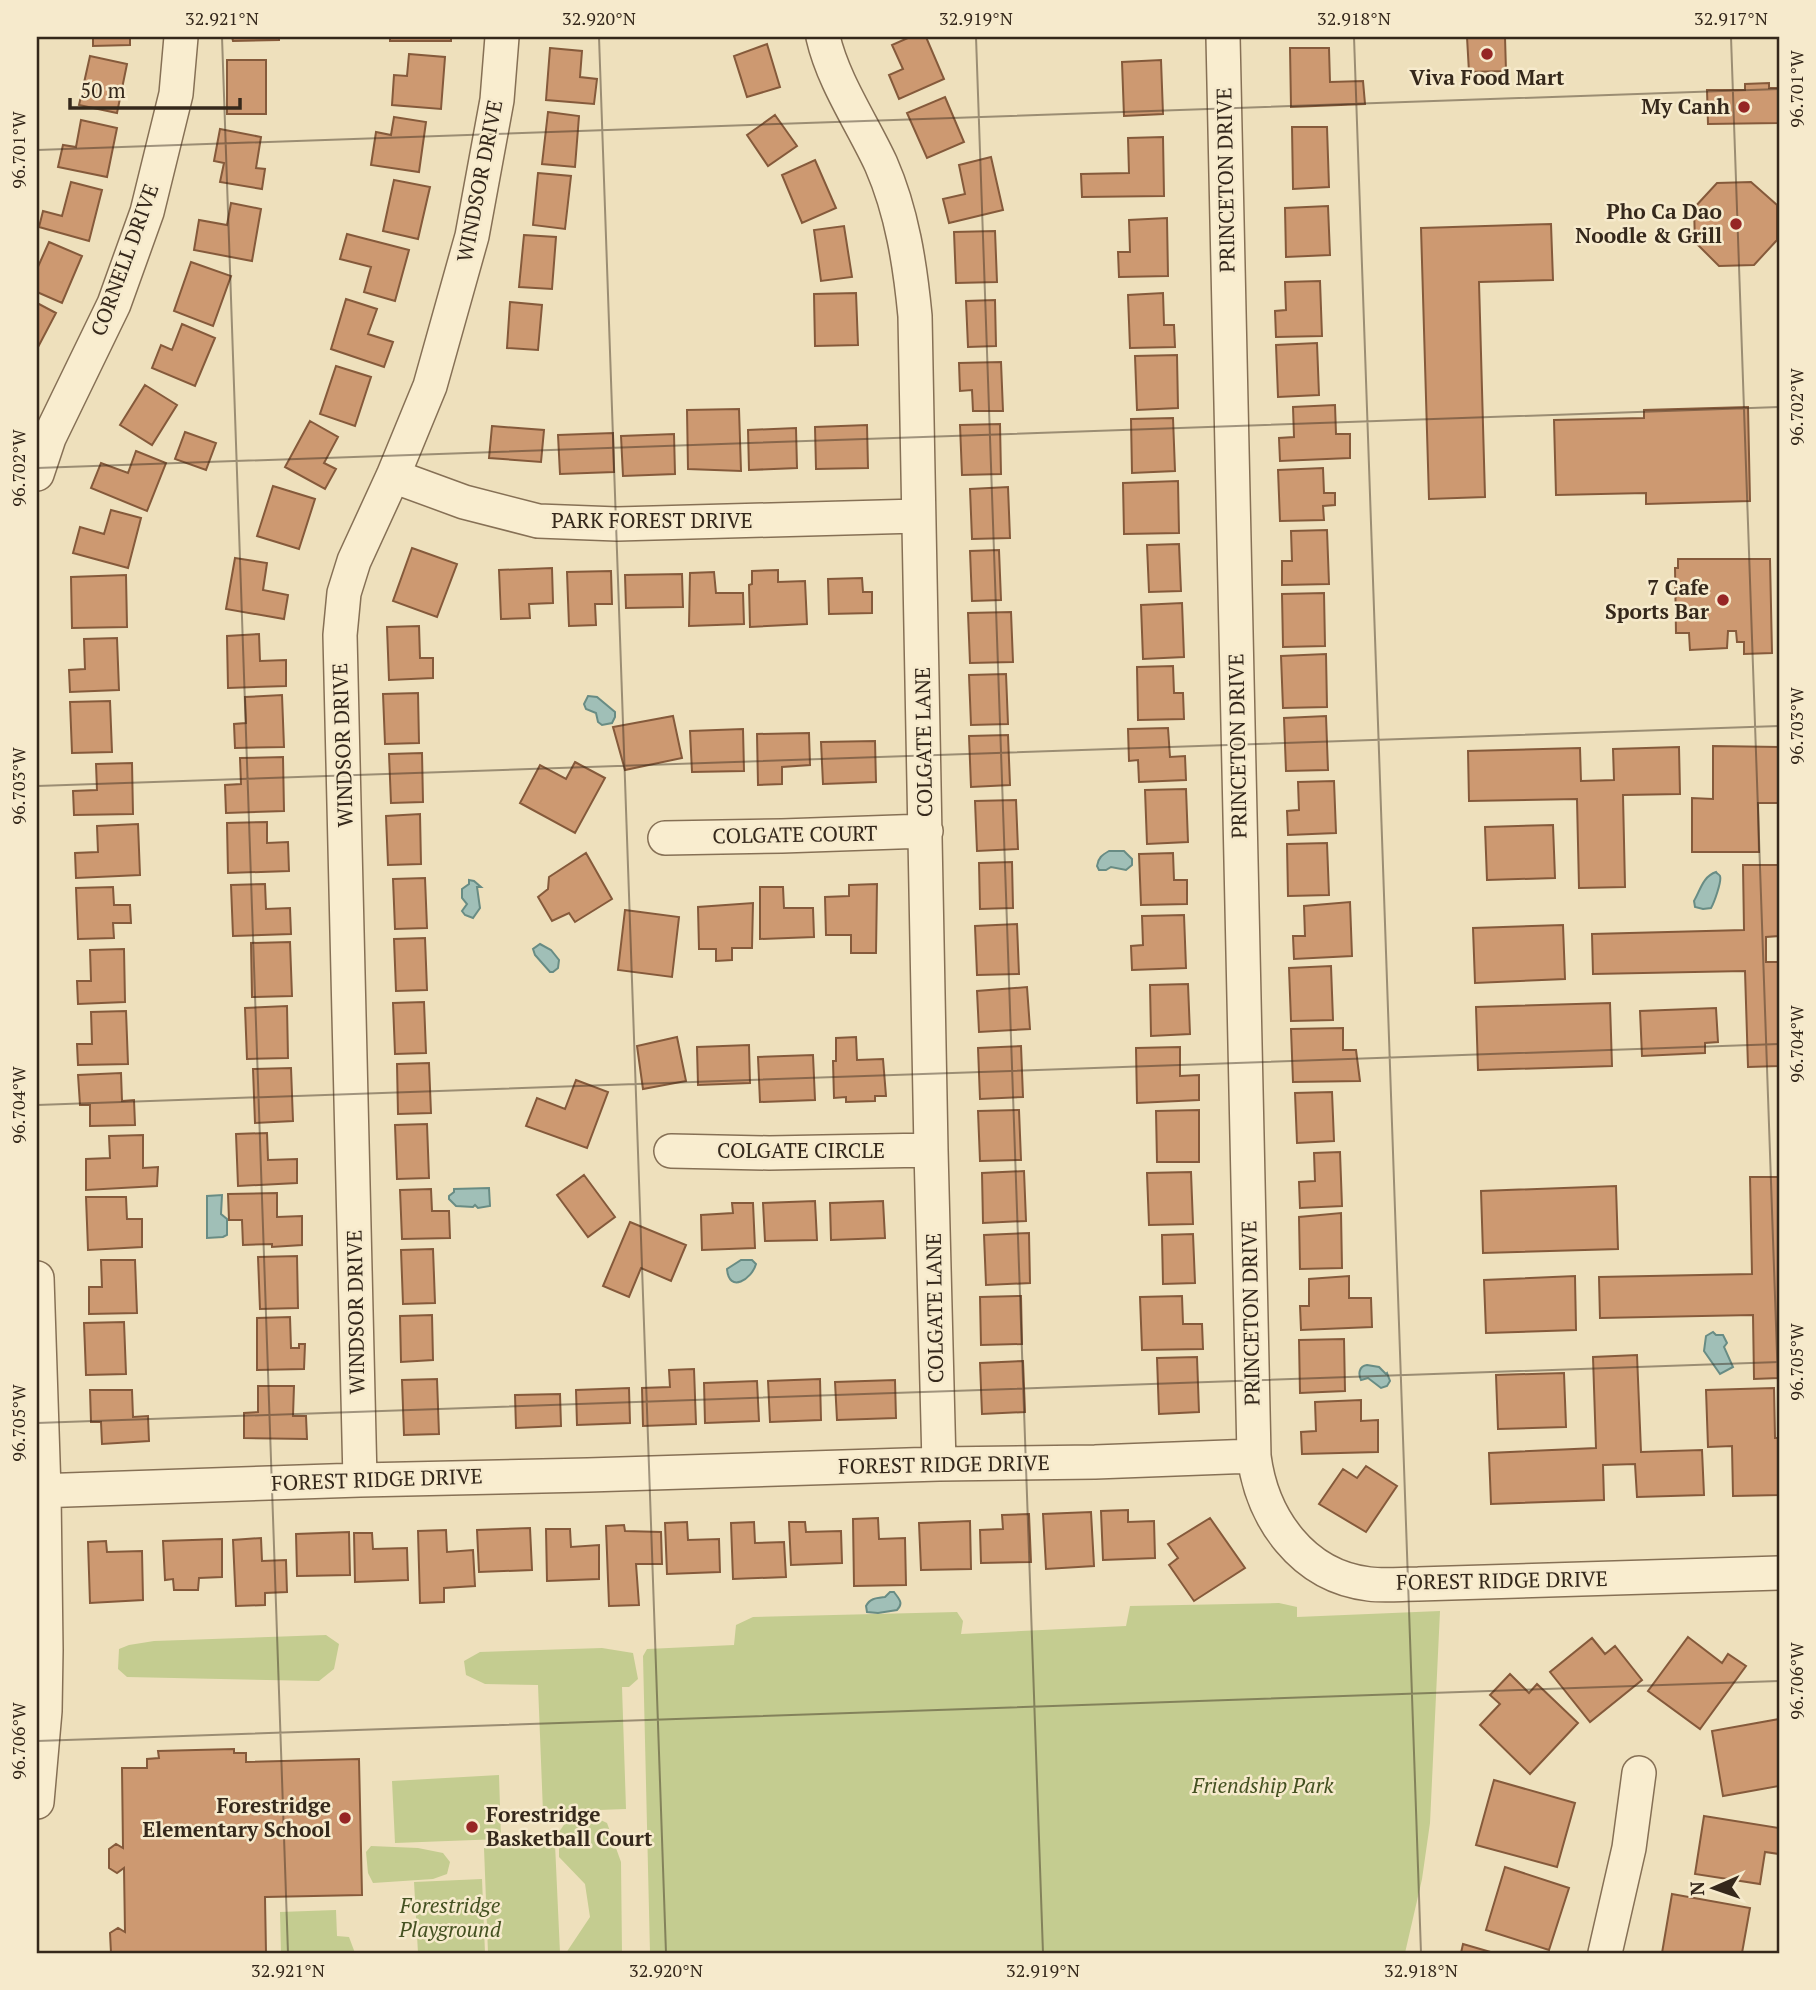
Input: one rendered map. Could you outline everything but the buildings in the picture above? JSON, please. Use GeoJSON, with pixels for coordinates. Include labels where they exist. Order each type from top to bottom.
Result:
{"type":"FeatureCollection","features":[{"type":"Feature","properties":{"kind":"street","name":"CORNELL DRIVE"},"geometry":{"type":"LineString","coordinates":[[37,474],[49,438],[114,304],[147,212],[176,94],[181,37]]}},
{"type":"Feature","properties":{"kind":"street","name":"WINDSOR DRIVE"},"geometry":{"type":"LineString","coordinates":[[360,1480],[340,635],[344,593],[354,561],[430,386],[472,236],[497,100],[502,37]]}},
{"type":"Feature","properties":{"kind":"street","name":"COLGATE LANE"},"geometry":{"type":"LineString","coordinates":[[822,37],[834,69],[882,166],[899,218],[910,265],[915,316],[939,1464]]}},
{"type":"Feature","properties":{"kind":"street","name":"PRINCETON DRIVE"},"geometry":{"type":"LineString","coordinates":[[1223,37],[1254,1456]]}},
{"type":"Feature","properties":{"kind":"street","name":"PARK FOREST DRIVE"},"geometry":{"type":"LineString","coordinates":[[393,476],[464,502],[538,521],[617,524],[918,516]]}},
{"type":"Feature","properties":{"kind":"street","name":"COLGATE COURT"},"geometry":{"type":"LineString","coordinates":[[665,838],[926,831]]}},
{"type":"Feature","properties":{"kind":"street","name":"COLGATE CIRCLE"},"geometry":{"type":"LineString","coordinates":[[671,1151],[769,1153],[931,1150]]}},
{"type":"Feature","properties":{"kind":"street"},"geometry":{"type":"LineString","coordinates":[[37,1278],[46,1650],[45,1711],[37,1802]]}},
{"type":"Feature","properties":{"kind":"street","name":"FOREST RIDGE DRIVE"},"geometry":{"type":"LineString","coordinates":[[41,1491],[1254,1456],[1257,1478],[1265,1502],[1283,1534],[1305,1558],[1334,1575],[1369,1584],[1779,1573]]}},
{"type":"Feature","properties":{"kind":"street"},"geometry":{"type":"LineString","coordinates":[[1605,1953],[1629,1849],[1639,1773]]}},
{"type":"Feature","properties":{"kind":"green space","name":"Friendship Park"},"geometry":{"type":"Polygon","coordinates":[[[1279,1603],[1297,1607],[1297,1617],[1440,1611],[1430,1823],[1422,1879],[1405,1953],[650,1953],[643,1656],[647,1649],[734,1645],[736,1625],[753,1617],[957,1612],[963,1621],[961,1634],[1126,1626],[1130,1606],[1279,1603]]]}},
{"type":"Feature","properties":{"kind":"green space"},"geometry":{"type":"Polygon","coordinates":[[[326,1635],[339,1644],[334,1669],[319,1681],[127,1677],[118,1669],[119,1649],[129,1645],[154,1641],[326,1635]]]}},
{"type":"Feature","properties":{"kind":"green space"},"geometry":{"type":"Polygon","coordinates":[[[602,1648],[633,1653],[638,1679],[629,1687],[622,1687],[626,1809],[543,1812],[538,1685],[485,1684],[466,1675],[464,1661],[480,1652],[602,1648]]]}},
{"type":"Feature","properties":{"kind":"green space"},"geometry":{"type":"Polygon","coordinates":[[[499,1775],[501,1839],[395,1843],[392,1781],[499,1775]]]}},
{"type":"Feature","properties":{"kind":"green space"},"geometry":{"type":"Polygon","coordinates":[[[588,1814],[607,1823],[621,1862],[622,1953],[566,1953],[590,1917],[585,1884],[559,1857],[559,1832],[568,1819],[588,1814]]]}},
{"type":"Feature","properties":{"kind":"green space"},"geometry":{"type":"Polygon","coordinates":[[[555,1844],[560,1953],[488,1953],[484,1848],[555,1844]]]}},
{"type":"Feature","properties":{"kind":"green space"},"geometry":{"type":"Polygon","coordinates":[[[371,1846],[418,1848],[443,1853],[450,1862],[447,1874],[433,1879],[373,1883],[368,1873],[366,1852],[371,1846]]]}},
{"type":"Feature","properties":{"kind":"green space","name":"Forestridge Playground"},"geometry":{"type":"Polygon","coordinates":[[[482,1879],[485,1953],[418,1953],[414,1882],[482,1879]]]}},
{"type":"Feature","properties":{"kind":"green space"},"geometry":{"type":"Polygon","coordinates":[[[336,1910],[337,1936],[349,1937],[355,1953],[281,1953],[280,1912],[336,1910]]]}},
{"type":"Feature","properties":{"kind":"water"},"geometry":{"type":"Polygon","coordinates":[[[588,696],[597,697],[615,712],[612,723],[602,725],[598,722],[596,713],[586,709],[584,704],[588,696]]]}},
{"type":"Feature","properties":{"kind":"water"},"geometry":{"type":"Polygon","coordinates":[[[1109,851],[1124,851],[1132,859],[1132,865],[1126,870],[1111,867],[1099,870],[1099,859],[1109,851]]]}},
{"type":"Feature","properties":{"kind":"water"},"geometry":{"type":"Polygon","coordinates":[[[1716,872],[1720,876],[1720,882],[1711,908],[1695,907],[1694,901],[1702,884],[1716,872]]]}},
{"type":"Feature","properties":{"kind":"water"},"geometry":{"type":"Polygon","coordinates":[[[469,880],[481,887],[477,887],[480,908],[473,918],[462,911],[467,904],[462,898],[462,889],[469,884],[469,880]]]}},
{"type":"Feature","properties":{"kind":"water"},"geometry":{"type":"Polygon","coordinates":[[[540,944],[551,950],[559,960],[558,968],[553,972],[535,955],[533,949],[540,944]]]}},
{"type":"Feature","properties":{"kind":"water"},"geometry":{"type":"Polygon","coordinates":[[[489,1188],[490,1206],[456,1206],[449,1199],[454,1189],[489,1188]]]}},
{"type":"Feature","properties":{"kind":"water"},"geometry":{"type":"Polygon","coordinates":[[[222,1195],[221,1214],[227,1219],[227,1235],[207,1238],[207,1196],[222,1195]]]}},
{"type":"Feature","properties":{"kind":"water"},"geometry":{"type":"Polygon","coordinates":[[[741,1260],[752,1260],[756,1264],[754,1270],[741,1282],[732,1281],[727,1269],[741,1260]]]}},
{"type":"Feature","properties":{"kind":"water"},"geometry":{"type":"Polygon","coordinates":[[[1713,1332],[1723,1335],[1727,1343],[1724,1347],[1733,1367],[1720,1374],[1704,1351],[1706,1336],[1713,1332]]]}},
{"type":"Feature","properties":{"kind":"water"},"geometry":{"type":"Polygon","coordinates":[[[1367,1365],[1379,1367],[1387,1373],[1390,1381],[1387,1386],[1381,1388],[1368,1378],[1361,1380],[1360,1371],[1367,1365]]]}},
{"type":"Feature","properties":{"kind":"water"},"geometry":{"type":"Polygon","coordinates":[[[894,1592],[900,1601],[897,1610],[867,1612],[866,1606],[870,1601],[885,1597],[894,1592]]]}},
{"type":"Feature","properties":{"kind":"place","name":"Viva Food Mart"},"geometry":{"type":"Point","coordinates":[1487,54]}},
{"type":"Feature","properties":{"kind":"place","name":"My Canh"},"geometry":{"type":"Point","coordinates":[1744,107]}},
{"type":"Feature","properties":{"kind":"place","name":"Pho Ca Dao Noodle & Grill"},"geometry":{"type":"Point","coordinates":[1736,224]}},
{"type":"Feature","properties":{"kind":"place","name":"7 Cafe Sports Bar"},"geometry":{"type":"Point","coordinates":[1723,600]}},
{"type":"Feature","properties":{"kind":"place","name":"Forestridge Elementary School"},"geometry":{"type":"Point","coordinates":[345,1818]}},
{"type":"Feature","properties":{"kind":"place","name":"Forestridge Basketball Court"},"geometry":{"type":"Point","coordinates":[472,1827]}}]}
